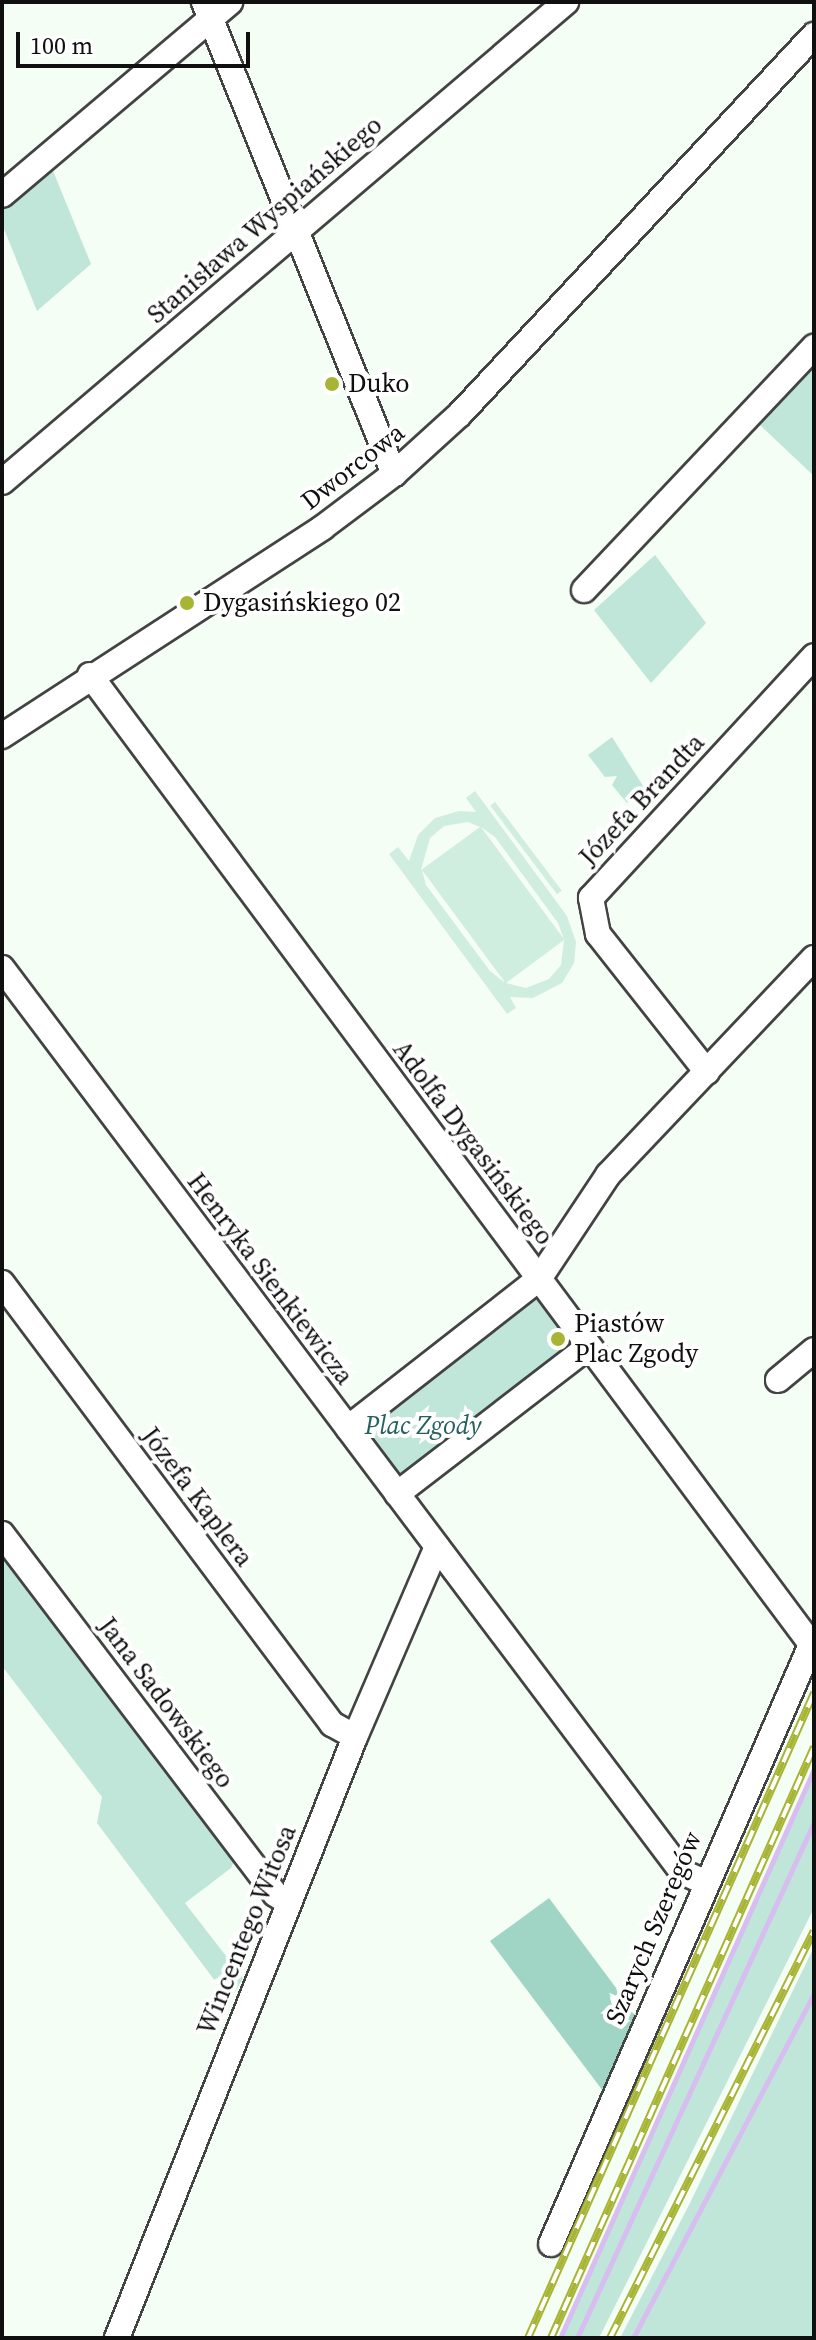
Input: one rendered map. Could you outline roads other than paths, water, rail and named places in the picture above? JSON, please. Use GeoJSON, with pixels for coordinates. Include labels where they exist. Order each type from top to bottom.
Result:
{"type":"FeatureCollection","features":[{"type":"Feature","properties":{"kind":"street"},"geometry":{"type":"LineString","coordinates":[[2,195],[208,10],[230,2]]}},
{"type":"Feature","properties":{"kind":"street","name":"Stanisława Wyspiańskiego"},"geometry":{"type":"LineString","coordinates":[[2,482],[566,2]]}},
{"type":"Feature","properties":{"kind":"street"},"geometry":{"type":"LineString","coordinates":[[208,10],[394,474]]}},
{"type":"Feature","properties":{"kind":"street","name":"Dworcowa"},"geometry":{"type":"LineString","coordinates":[[2,736],[90,675],[322,528],[394,474],[460,414],[814,35]]}},
{"type":"Feature","properties":{"kind":"street"},"geometry":{"type":"LineString","coordinates":[[584,590],[814,347]]}},
{"type":"Feature","properties":{"kind":"street","name":"Józefa Brandta"},"geometry":{"type":"LineString","coordinates":[[707,1072],[598,934],[591,898],[814,656]]}},
{"type":"Feature","properties":{"kind":"street","name":"Adolfa Dygasińskiego"},"geometry":{"type":"LineString","coordinates":[[90,675],[588,1347],[813,1641]]}},
{"type":"Feature","properties":{"kind":"street"},"geometry":{"type":"LineString","coordinates":[[348,1428],[539,1279],[608,1175],[814,958]]}},
{"type":"Feature","properties":{"kind":"street","name":"Henryka Sienkiewicza"},"geometry":{"type":"LineString","coordinates":[[2,968],[682,1872],[704,1882]]}},
{"type":"Feature","properties":{"kind":"street","name":"Józefa Kaplera"},"geometry":{"type":"LineString","coordinates":[[2,1283],[351,1746]]}},
{"type":"Feature","properties":{"kind":"street"},"geometry":{"type":"LineString","coordinates":[[397,1494],[588,1347]]}},
{"type":"Feature","properties":{"kind":"street"},"geometry":{"type":"LineString","coordinates":[[778,1380],[814,1350]]}},
{"type":"Feature","properties":{"kind":"street","name":"Józefa Kaplera"},"geometry":{"type":"LineString","coordinates":[[41,1354],[332,1742],[351,1746]]}},
{"type":"Feature","properties":{"kind":"street","name":"Jana Sadowskiego"},"geometry":{"type":"LineString","coordinates":[[2,1534],[275,1894],[288,1902]]}},
{"type":"Feature","properties":{"kind":"street","name":"Wincentego Witosa"},"geometry":{"type":"LineString","coordinates":[[117,2338],[351,1746],[437,1547]]}},
{"type":"Feature","properties":{"kind":"street","name":"Szarych Szeregów"},"geometry":{"type":"LineString","coordinates":[[551,2244],[704,1882],[813,1641]]}},
{"type":"Feature","properties":{"kind":"waterway"},"geometry":{"type":"LineString","coordinates":[[560,2338],[814,1769]]}},
{"type":"Feature","properties":{"kind":"waterway"},"geometry":{"type":"LineString","coordinates":[[577,2338],[814,1822]]}},
{"type":"Feature","properties":{"kind":"waterway"},"geometry":{"type":"LineString","coordinates":[[633,2338],[814,1993]]}},
{"type":"Feature","properties":{"kind":"railway"},"geometry":{"type":"LineString","coordinates":[[528,2338],[814,1693]]}},
{"type":"Feature","properties":{"kind":"railway"},"geometry":{"type":"LineString","coordinates":[[551,2338],[814,1747]]}},
{"type":"Feature","properties":{"kind":"railway"},"geometry":{"type":"LineString","coordinates":[[610,2338],[814,1931]]}},
{"type":"Feature","properties":{"kind":"place","name":"Duko"},"geometry":{"type":"Point","coordinates":[332,384]}},
{"type":"Feature","properties":{"kind":"place","name":"Dygasińskiego 02"},"geometry":{"type":"Point","coordinates":[187,603]}},
{"type":"Feature","properties":{"kind":"place","name":"Piastów Plac Zgody"},"geometry":{"type":"Point","coordinates":[558,1339]}},
{"type":"Feature","properties":{"kind":"park label","name":"Plac Zgody"},"geometry":{"type":"Point","coordinates":[423,1426]}}]}
